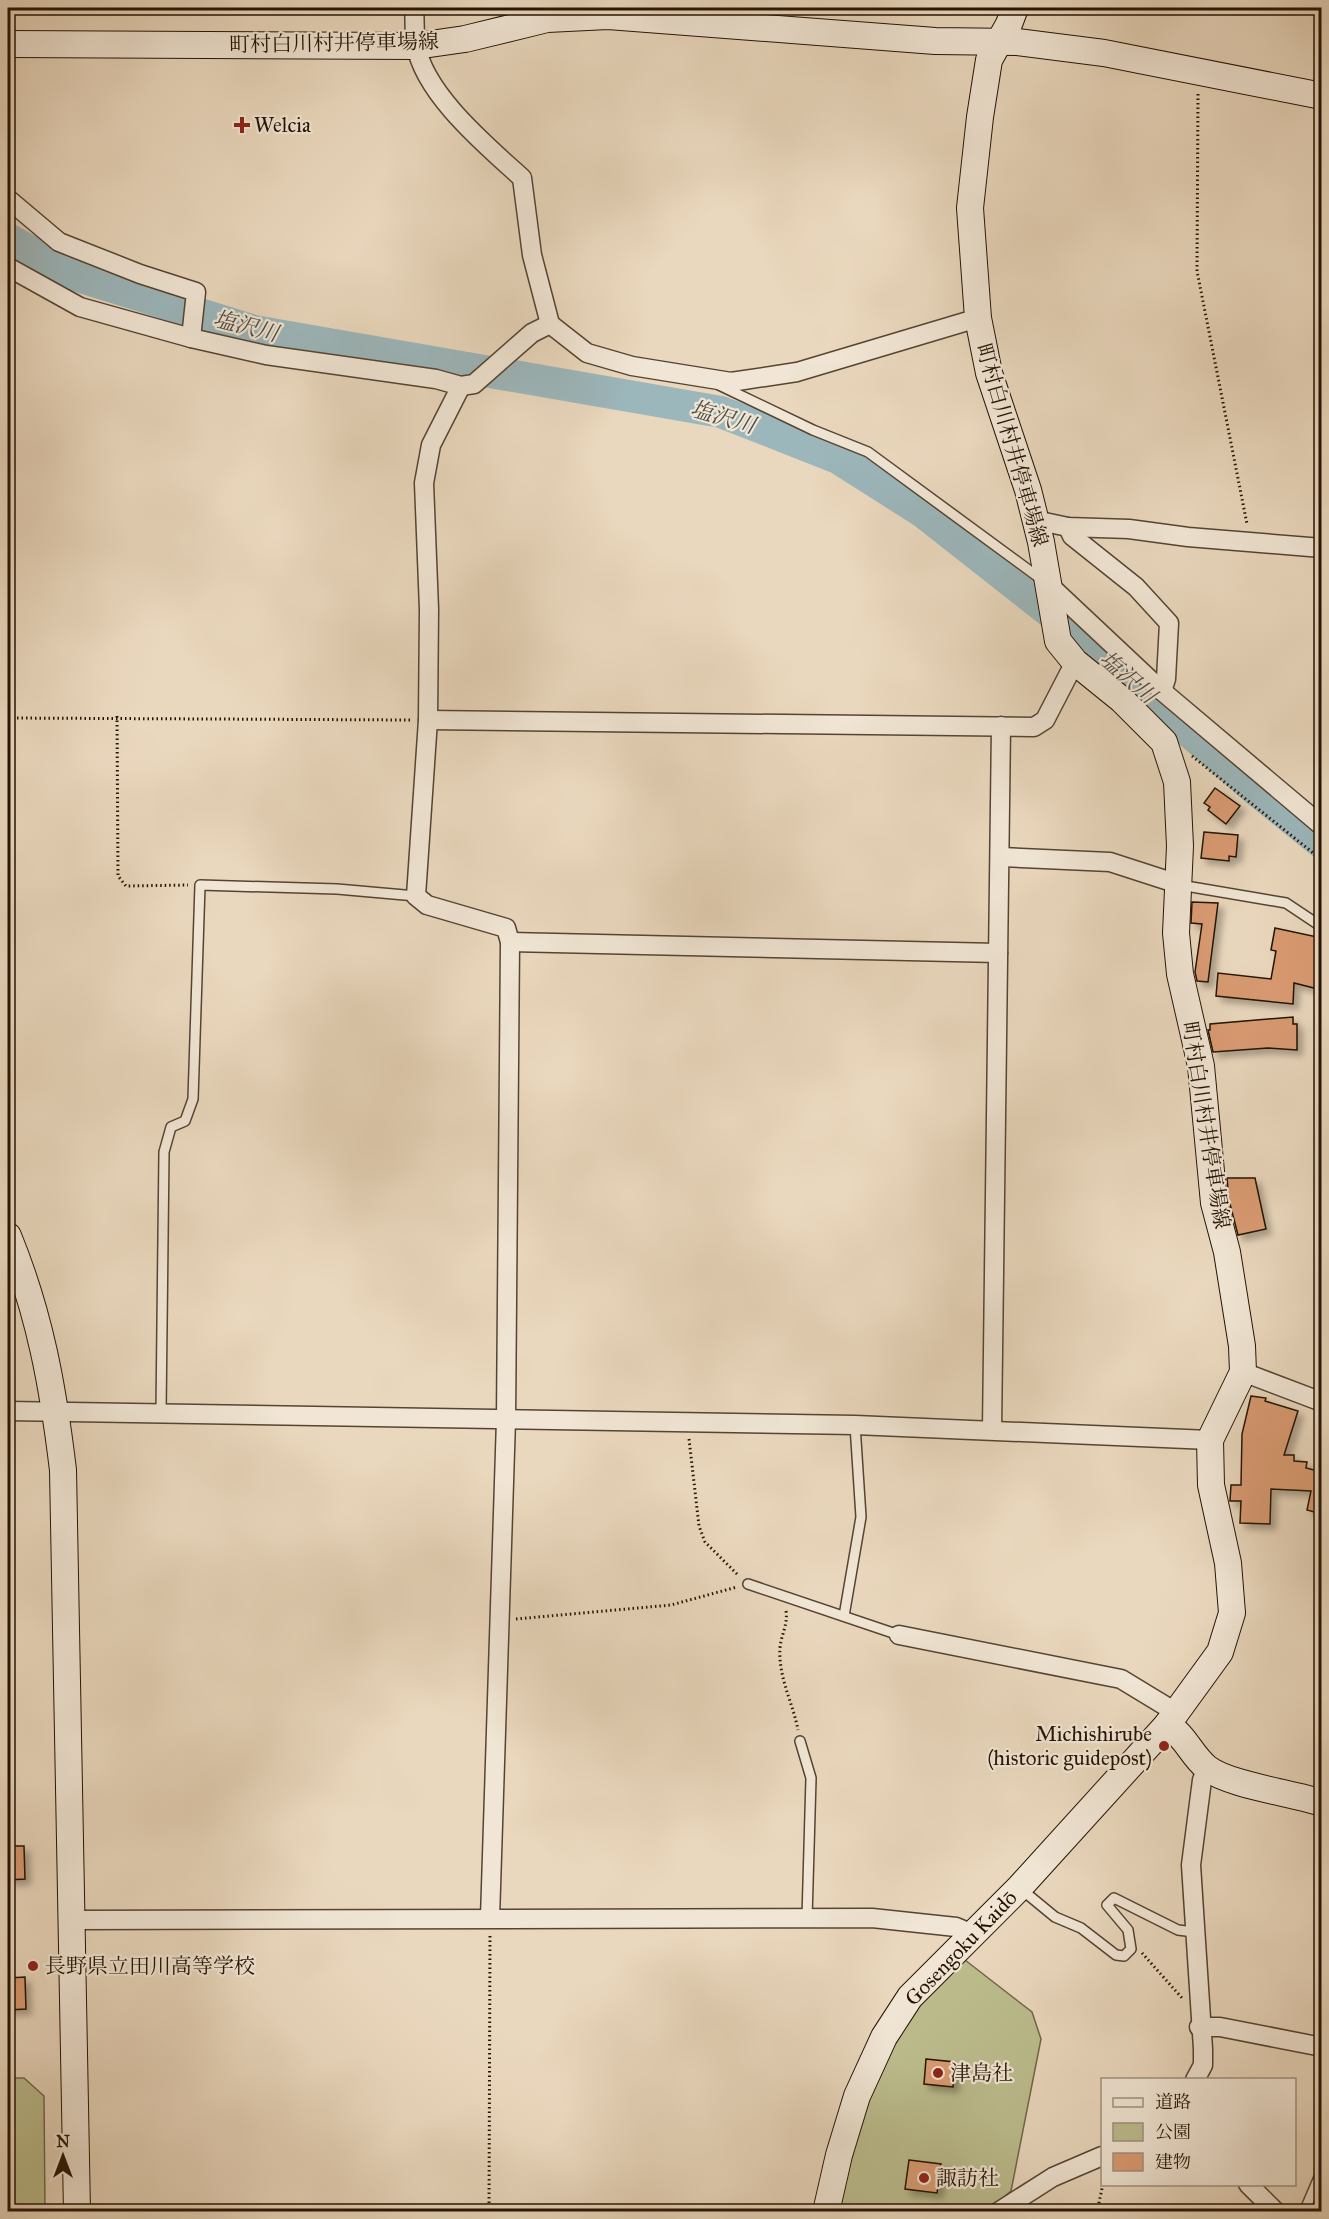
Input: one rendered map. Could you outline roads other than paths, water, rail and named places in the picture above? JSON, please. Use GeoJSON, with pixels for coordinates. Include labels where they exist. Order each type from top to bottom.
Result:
{"type":"FeatureCollection","features":[{"type":"Feature","properties":{"kind":"main road"},"geometry":{"type":"LineString","coordinates":[[1015,8],[1009,24],[998,41],[1104,53],[1322,96]]}},
{"type":"Feature","properties":{"kind":"main road","name":"町村白川村井停車場線"},"geometry":{"type":"LineString","coordinates":[[8,44],[416,46],[465,39],[547,19],[608,16],[935,40],[998,41],[989,60],[970,208],[971,249],[978,318],[989,373],[1028,490],[1048,587],[1054,631],[1058,641],[1075,662],[1122,700],[1164,742],[1177,782],[1180,846],[1176,933],[1180,974],[1201,1066],[1214,1203],[1236,1302],[1243,1372]]}},
{"type":"Feature","properties":{"kind":"main road"},"geometry":{"type":"LineString","coordinates":[[8,1236],[27,1283],[46,1350],[56,1410],[63,1482],[77,2211]]}},
{"type":"Feature","properties":{"kind":"main road"},"geometry":{"type":"LineString","coordinates":[[1243,1372],[1210,1440],[1211,1485],[1228,1563],[1232,1613],[1220,1652],[1172,1719],[1207,1768],[1218,1774],[1322,1803]]}},
{"type":"Feature","properties":{"kind":"main road","name":"Gosengoku Kaidō"},"geometry":{"type":"LineString","coordinates":[[826,2211],[839,2155],[857,2096],[884,2037],[910,1997],[1019,1888],[1172,1719]]}},
{"type":"Feature","properties":{"kind":"street"},"geometry":{"type":"LineString","coordinates":[[414,8],[416,46],[432,85],[471,131],[522,178],[532,255],[550,324],[587,353],[632,366],[731,382],[797,372],[978,318]]}},
{"type":"Feature","properties":{"kind":"street"},"geometry":{"type":"LineString","coordinates":[[8,199],[59,242],[140,274],[196,292],[190,338]]}},
{"type":"Feature","properties":{"kind":"street"},"geometry":{"type":"LineString","coordinates":[[8,267],[80,307],[190,338],[266,355],[467,385]]}},
{"type":"Feature","properties":{"kind":"street"},"geometry":{"type":"LineString","coordinates":[[490,1918],[506,1420],[510,942],[506,928],[427,905],[416,896],[428,720],[429,609],[424,483],[431,445],[467,385],[532,333],[550,324]]}},
{"type":"Feature","properties":{"kind":"street"},"geometry":{"type":"LineString","coordinates":[[1035,520],[1068,527],[1129,529],[1322,548]]}},
{"type":"Feature","properties":{"kind":"street"},"geometry":{"type":"LineString","coordinates":[[1068,527],[1072,536],[1136,587],[1169,623],[1166,679],[1162,691]]}},
{"type":"Feature","properties":{"kind":"street"},"geometry":{"type":"LineString","coordinates":[[1048,587],[1162,691],[1271,786],[1322,826]]}},
{"type":"Feature","properties":{"kind":"street"},"geometry":{"type":"LineString","coordinates":[[428,720],[1034,728],[1045,720],[1075,662]]}},
{"type":"Feature","properties":{"kind":"street"},"geometry":{"type":"LineString","coordinates":[[992,1430],[1001,726]]}},
{"type":"Feature","properties":{"kind":"street"},"geometry":{"type":"LineString","coordinates":[[1001,857],[1110,861],[1178,884]]}},
{"type":"Feature","properties":{"kind":"street"},"geometry":{"type":"LineString","coordinates":[[510,942],[998,953]]}},
{"type":"Feature","properties":{"kind":"street"},"geometry":{"type":"LineString","coordinates":[[1243,1372],[1322,1402]]}},
{"type":"Feature","properties":{"kind":"street"},"geometry":{"type":"LineString","coordinates":[[8,1411],[855,1425],[1210,1440]]}},
{"type":"Feature","properties":{"kind":"street"},"geometry":{"type":"LineString","coordinates":[[899,1635],[1121,1679],[1172,1719]]}},
{"type":"Feature","properties":{"kind":"street"},"geometry":{"type":"LineString","coordinates":[[1196,2078],[1203,2065],[1191,1865],[1202,1780],[1207,1768]]}},
{"type":"Feature","properties":{"kind":"street"},"geometry":{"type":"LineString","coordinates":[[72,1920],[872,1918],[956,1927],[973,1934]]}},
{"type":"Feature","properties":{"kind":"street"},"geometry":{"type":"LineString","coordinates":[[1199,2022],[1322,2047]]}},
{"type":"Feature","properties":{"kind":"street"},"geometry":{"type":"LineString","coordinates":[[998,2211],[1053,2177],[1101,2156]]}},
{"type":"Feature","properties":{"kind":"street"},"geometry":{"type":"LineString","coordinates":[[1250,2186],[1276,2211]]}},
{"type":"Feature","properties":{"kind":"lane"},"geometry":{"type":"LineString","coordinates":[[716,380],[720,387],[868,452],[1048,587]]}},
{"type":"Feature","properties":{"kind":"lane"},"geometry":{"type":"LineString","coordinates":[[1178,884],[1286,903],[1322,927]]}},
{"type":"Feature","properties":{"kind":"lane"},"geometry":{"type":"LineString","coordinates":[[161,1412],[164,1152],[171,1127],[185,1121],[193,1099],[200,885],[337,888],[416,896]]}},
{"type":"Feature","properties":{"kind":"lane"},"geometry":{"type":"LineString","coordinates":[[844,1616],[861,1517],[855,1425]]}},
{"type":"Feature","properties":{"kind":"lane"},"geometry":{"type":"LineString","coordinates":[[748,1584],[899,1635]]}},
{"type":"Feature","properties":{"kind":"lane"},"geometry":{"type":"LineString","coordinates":[[800,1742],[811,1778],[807,1918]]}},
{"type":"Feature","properties":{"kind":"lane"},"geometry":{"type":"LineString","coordinates":[[1019,1888],[1055,1917],[1081,1928],[1116,1955],[1124,1956],[1131,1949],[1128,1930],[1107,1905],[1114,1898],[1178,1929],[1194,1932]]}},
{"type":"Feature","properties":{"kind":"lane"},"geometry":{"type":"LineString","coordinates":[[1304,2211],[1322,2170]]}},
{"type":"Feature","properties":{"kind":"waterway","name":"塩沢川"},"geometry":{"type":"LineString","coordinates":[[8,239],[68,273],[254,331],[721,412],[838,458],[923,512],[1073,630],[1256,790],[1322,843]]}},
{"type":"Feature","properties":{"kind":"place","name":"Welcia"},"geometry":{"type":"Point","coordinates":[242,125]}},
{"type":"Feature","properties":{"kind":"place","name":"Michishirube (historic guidepost)"},"geometry":{"type":"Point","coordinates":[1164,1746]}},
{"type":"Feature","properties":{"kind":"place","name":"長野県立田川高等学校"},"geometry":{"type":"Point","coordinates":[33,1966]}},
{"type":"Feature","properties":{"kind":"place","name":"津島社"},"geometry":{"type":"Point","coordinates":[938,2073]}},
{"type":"Feature","properties":{"kind":"place","name":"諏訪社"},"geometry":{"type":"Point","coordinates":[924,2178]}}]}
